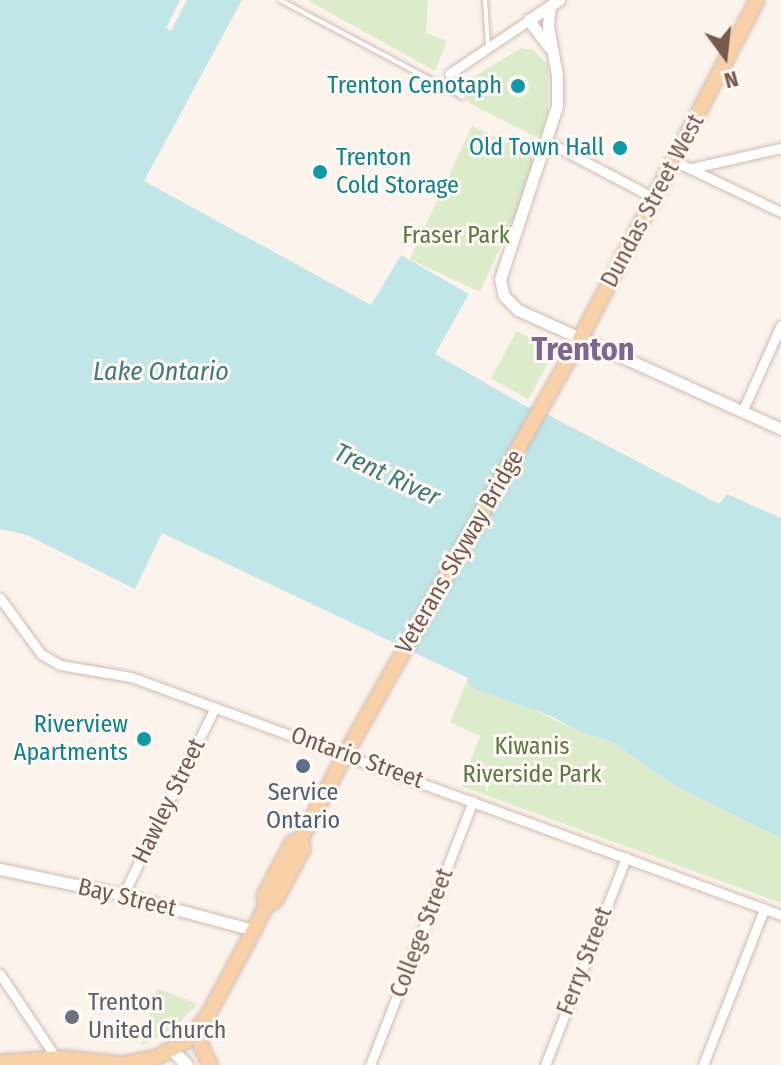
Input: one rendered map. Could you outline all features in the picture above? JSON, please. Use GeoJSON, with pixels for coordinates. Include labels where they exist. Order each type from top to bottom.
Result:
{"type":"FeatureCollection","features":[{"type":"Feature","properties":{"kind":"main road","name":"Dundas Street West"},"geometry":{"type":"LineString","coordinates":[[546,401],[757,0]]}},
{"type":"Feature","properties":{"kind":"main road","name":"Veterans Skyway Bridge"},"geometry":{"type":"LineString","coordinates":[[199,1028],[254,930],[266,905],[264,896],[292,843],[301,839],[373,704],[546,401]]}},
{"type":"Feature","properties":{"kind":"main road"},"geometry":{"type":"LineString","coordinates":[[0,1062],[122,1064],[172,1050],[199,1028]]}},
{"type":"Feature","properties":{"kind":"main road"},"geometry":{"type":"LineString","coordinates":[[199,1028],[202,1049],[210,1065]]}},
{"type":"Feature","properties":{"kind":"main road"},"geometry":{"type":"LineString","coordinates":[[172,1050],[187,1065]]}},
{"type":"Feature","properties":{"kind":"street"},"geometry":{"type":"LineString","coordinates":[[449,74],[554,3]]}},
{"type":"Feature","properties":{"kind":"street"},"geometry":{"type":"LineString","coordinates":[[554,3],[548,26],[554,54],[557,106],[548,142],[500,279],[504,296],[518,310],[781,429]]}},
{"type":"Feature","properties":{"kind":"street"},"geometry":{"type":"LineString","coordinates":[[529,20],[554,54]]}},
{"type":"Feature","properties":{"kind":"street"},"geometry":{"type":"LineString","coordinates":[[548,142],[654,198]]}},
{"type":"Feature","properties":{"kind":"street"},"geometry":{"type":"LineString","coordinates":[[692,168],[781,148]]}},
{"type":"Feature","properties":{"kind":"street"},"geometry":{"type":"LineString","coordinates":[[674,161],[781,212]]}},
{"type":"Feature","properties":{"kind":"street"},"geometry":{"type":"LineString","coordinates":[[742,412],[781,325]]}},
{"type":"Feature","properties":{"kind":"street","name":"Ontario Street"},"geometry":{"type":"LineString","coordinates":[[0,598],[48,660],[131,677],[346,753],[781,915]]}},
{"type":"Feature","properties":{"kind":"street","name":"Hawley Street"},"geometry":{"type":"LineString","coordinates":[[123,895],[215,707]]}},
{"type":"Feature","properties":{"kind":"street","name":"College Street"},"geometry":{"type":"LineString","coordinates":[[370,1065],[473,801]]}},
{"type":"Feature","properties":{"kind":"street","name":"Ferry Street"},"geometry":{"type":"LineString","coordinates":[[545,1065],[626,857]]}},
{"type":"Feature","properties":{"kind":"street","name":"Bay Street"},"geometry":{"type":"LineString","coordinates":[[0,869],[123,895],[254,930]]}},
{"type":"Feature","properties":{"kind":"street"},"geometry":{"type":"LineString","coordinates":[[703,1065],[764,909]]}},
{"type":"Feature","properties":{"kind":"street"},"geometry":{"type":"LineString","coordinates":[[0,974],[58,1062]]}},
{"type":"Feature","properties":{"kind":"lane"},"geometry":{"type":"LineString","coordinates":[[280,0],[463,97]]}},
{"type":"Feature","properties":{"kind":"lane"},"geometry":{"type":"LineString","coordinates":[[485,0],[488,47]]}},
{"type":"Feature","properties":{"kind":"lane"},"geometry":{"type":"LineString","coordinates":[[436,84],[449,74]]}},
{"type":"Feature","properties":{"kind":"green space"},"geometry":{"type":"Polygon","coordinates":[[[307,0],[428,0],[426,33],[447,41],[435,71],[307,0]]]}},
{"type":"Feature","properties":{"kind":"green space","name":"Trenton Cenotaph"},"geometry":{"type":"Polygon","coordinates":[[[521,48],[533,50],[548,65],[548,112],[542,133],[536,137],[469,103],[466,93],[470,79],[521,48]]]}},
{"type":"Feature","properties":{"kind":"green space","name":"Fraser Park"},"geometry":{"type":"Polygon","coordinates":[[[472,126],[542,159],[480,292],[410,259],[472,126]]]}},
{"type":"Feature","properties":{"kind":"green space"},"geometry":{"type":"Polygon","coordinates":[[[517,331],[555,352],[528,399],[491,378],[517,331]]]}},
{"type":"Feature","properties":{"kind":"green space","name":"Kiwanis Riverside Park"},"geometry":{"type":"Polygon","coordinates":[[[468,678],[580,732],[611,741],[675,786],[781,838],[781,903],[461,786],[480,736],[450,722],[468,678]]]}},
{"type":"Feature","properties":{"kind":"green space"},"geometry":{"type":"Polygon","coordinates":[[[157,988],[198,1004],[172,1029],[141,1046],[157,988]]]}},
{"type":"Feature","properties":{"kind":"water","name":"Lake Ontario"},"geometry":{"type":"Polygon","coordinates":[[[0,0],[180,0],[166,28],[171,31],[187,0],[242,0],[144,181],[371,305],[401,255],[469,294],[435,354],[529,408],[531,406],[719,504],[727,494],[781,518],[781,838],[675,786],[611,741],[580,732],[551,716],[471,687],[468,678],[162,533],[135,589],[27,535],[0,529],[0,0]]]}},
{"type":"Feature","properties":{"kind":"place","name":"Trenton Cenotaph"},"geometry":{"type":"Point","coordinates":[518,86]}},
{"type":"Feature","properties":{"kind":"place","name":"Old Town Hall"},"geometry":{"type":"Point","coordinates":[620,148]}},
{"type":"Feature","properties":{"kind":"place","name":"Trenton Cold Storage"},"geometry":{"type":"Point","coordinates":[320,172]}},
{"type":"Feature","properties":{"kind":"place","name":"Riverview Apartments"},"geometry":{"type":"Point","coordinates":[144,739]}},
{"type":"Feature","properties":{"kind":"place","name":"Service Ontario"},"geometry":{"type":"Point","coordinates":[303,766]}},
{"type":"Feature","properties":{"kind":"place","name":"Trenton United Church"},"geometry":{"type":"Point","coordinates":[72,1017]}},
{"type":"Feature","properties":{"kind":"district","name":"Trenton"},"geometry":{"type":"Point","coordinates":[583,349]}},
{"type":"Feature","properties":{"kind":"water label","name":"Trent River"},"geometry":{"type":"Point","coordinates":[387,475]}}]}
